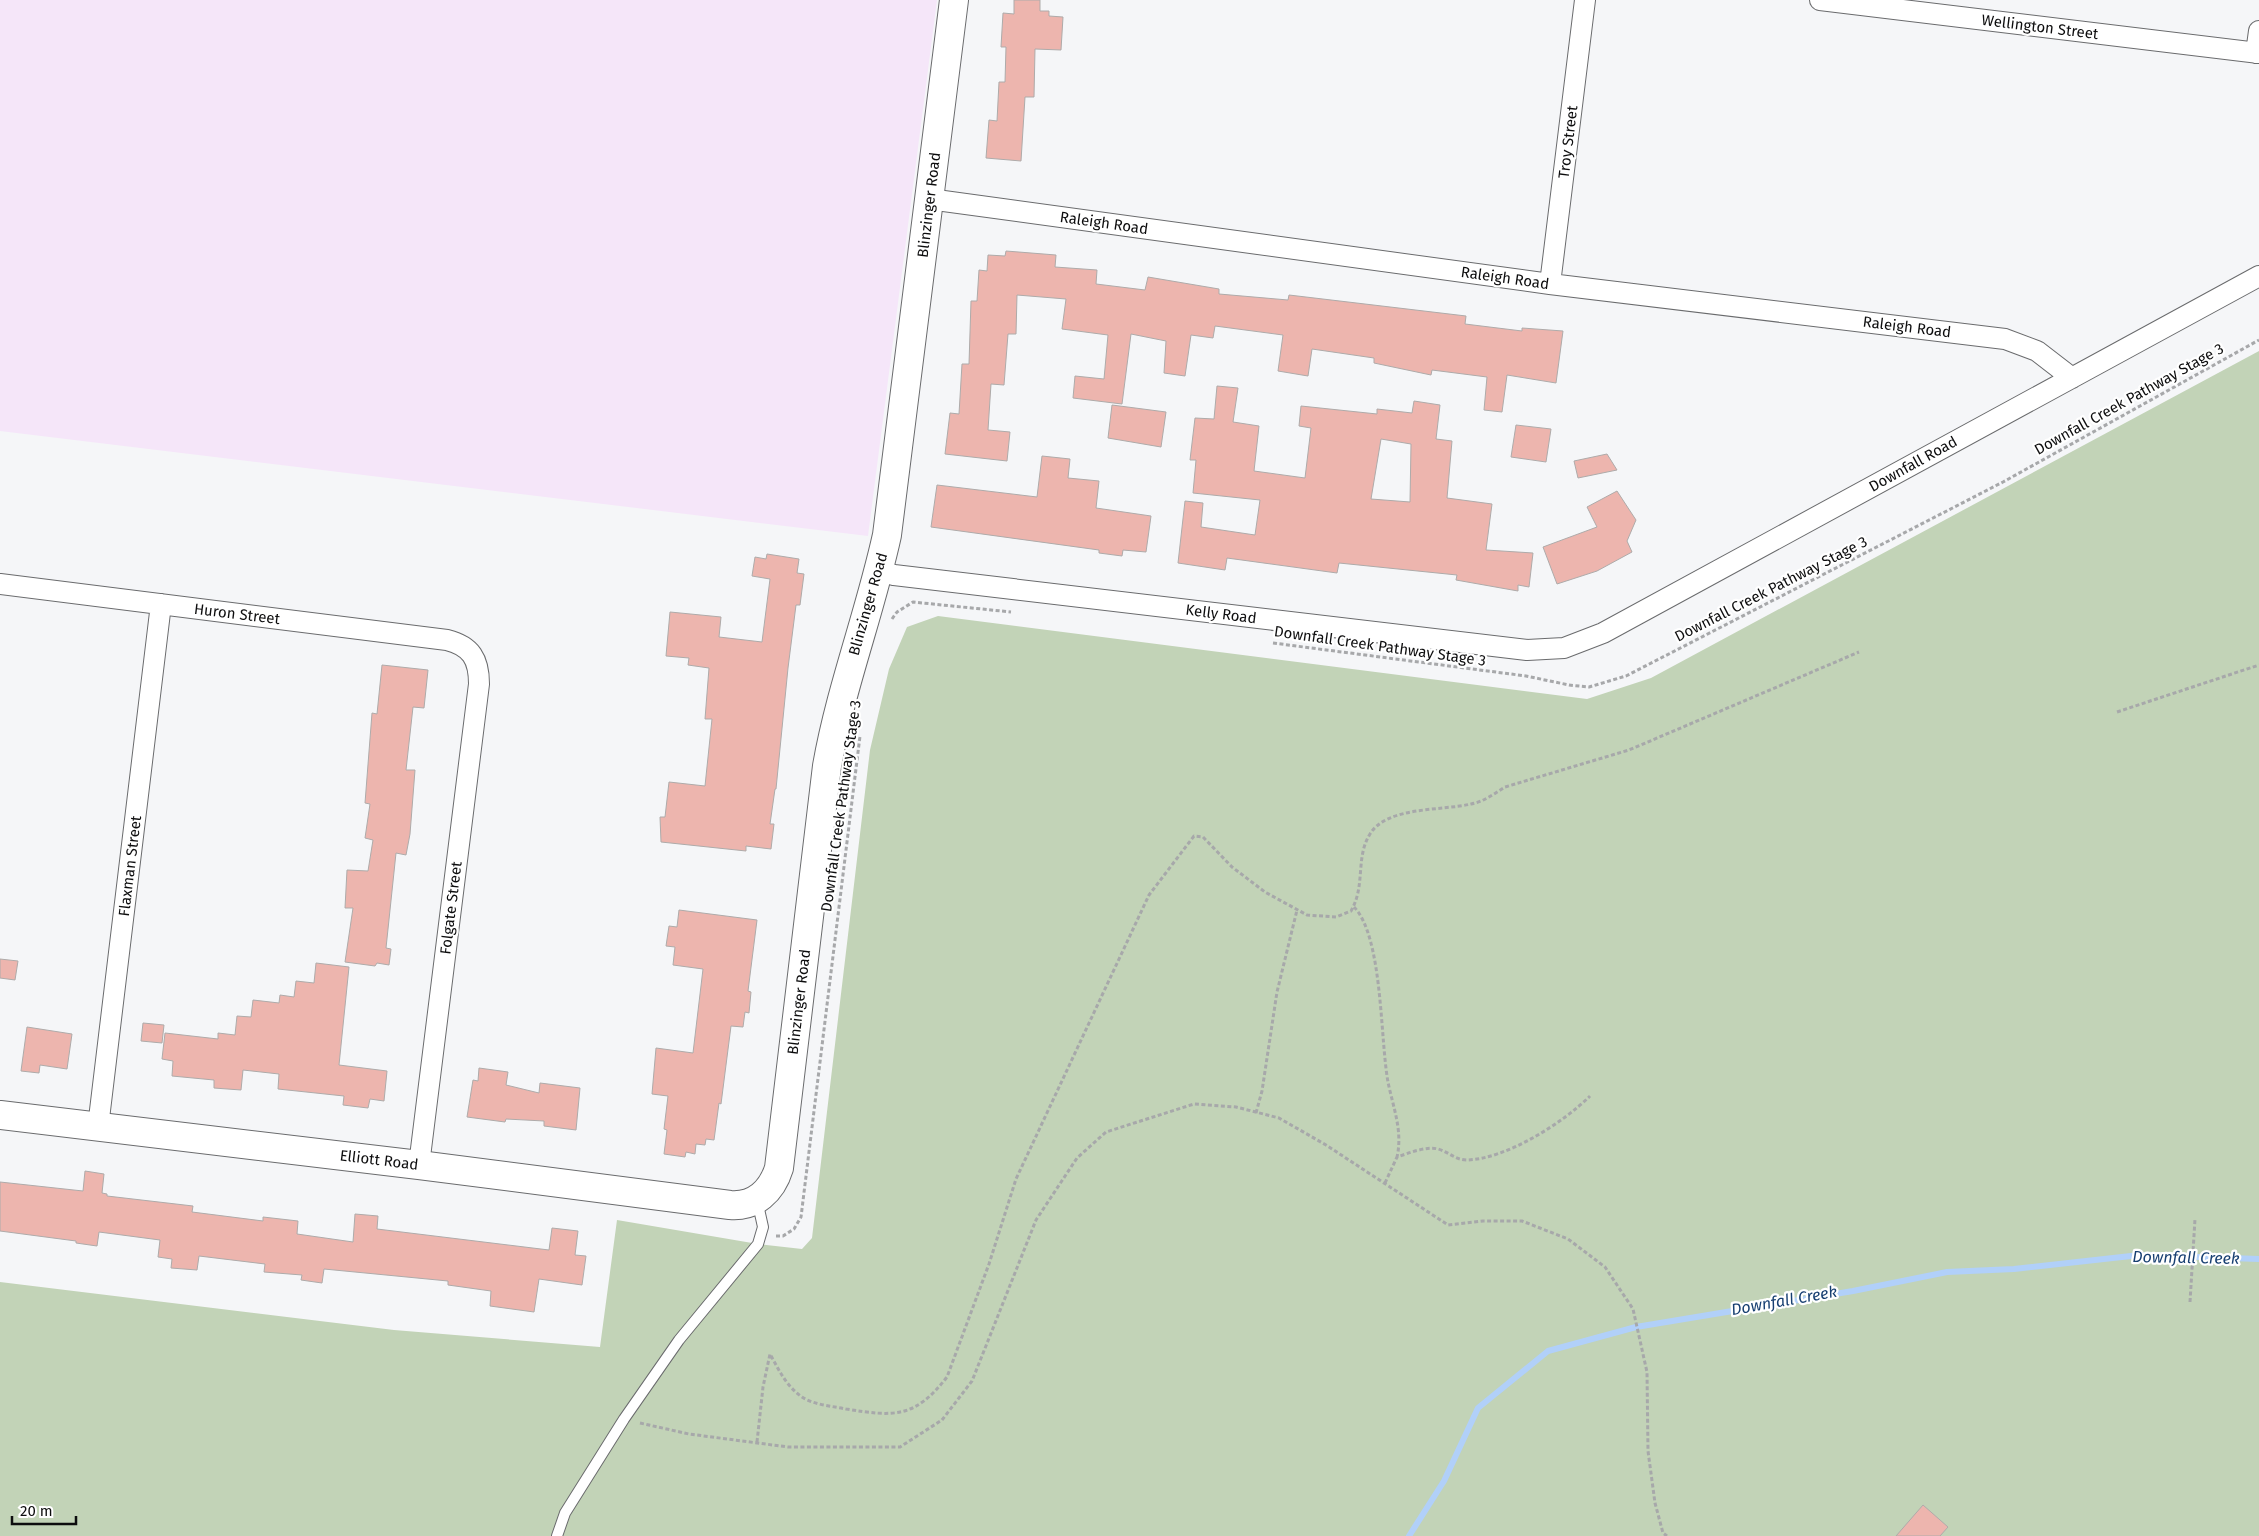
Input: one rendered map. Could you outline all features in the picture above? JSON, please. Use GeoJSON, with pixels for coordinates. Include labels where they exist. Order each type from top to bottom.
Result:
{"type":"FeatureCollection","features":[{"type":"Feature","properties":{"kind":"street","name":"Blinzinger Road"},"geometry":{"type":"LineString","coordinates":[[757,1199],[773,1184],[780,1168],[826,766],[843,688],[879,572],[892,499],[954,0]]}},
{"type":"Feature","properties":{"kind":"street","name":"Troy Street"},"geometry":{"type":"LineString","coordinates":[[1550,284],[1585,0]]}},
{"type":"Feature","properties":{"kind":"street","name":"Wellington Street"},"geometry":{"type":"LineString","coordinates":[[1820,0],[1934,7],[2258,53]]}},
{"type":"Feature","properties":{"kind":"street"},"geometry":{"type":"LineString","coordinates":[[2258,53],[2259,31]]}},
{"type":"Feature","properties":{"kind":"street","name":"Raleigh Road"},"geometry":{"type":"LineString","coordinates":[[929,199],[1550,284],[2005,339],[2037,351],[2072,378]]}},
{"type":"Feature","properties":{"kind":"street","name":"Downfall Road"},"geometry":{"type":"LineString","coordinates":[[1564,648],[1611,628],[2259,276]]}},
{"type":"Feature","properties":{"kind":"street","name":"Kelly Road"},"geometry":{"type":"LineString","coordinates":[[879,572],[1527,650],[1564,648]]}},
{"type":"Feature","properties":{"kind":"street","name":"Huron Street"},"geometry":{"type":"LineString","coordinates":[[0,584],[447,640],[464,646],[472,652]]}},
{"type":"Feature","properties":{"kind":"street","name":"Flaxman Street"},"geometry":{"type":"LineString","coordinates":[[98,1127],[161,604]]}},
{"type":"Feature","properties":{"kind":"street","name":"Folgate Street"},"geometry":{"type":"LineString","coordinates":[[419,1165],[479,684],[478,664],[472,652]]}},
{"type":"Feature","properties":{"kind":"street","name":"Elliott Road"},"geometry":{"type":"LineString","coordinates":[[0,1115],[419,1165],[730,1205],[743,1205],[757,1199]]}},
{"type":"Feature","properties":{"kind":"lane"},"geometry":{"type":"LineString","coordinates":[[557,1536],[565,1513],[624,1419],[679,1340],[758,1244],[763,1235],[763,1227],[757,1199]]}},
{"type":"Feature","properties":{"kind":"path","name":"Downfall Creek Pathway Stage 3"},"geometry":{"type":"LineString","coordinates":[[1269,642],[1526,676],[1569,685],[1589,686],[1610,682],[1626,676],[2003,482],[2259,340]]}},
{"type":"Feature","properties":{"kind":"path"},"geometry":{"type":"LineString","coordinates":[[890,625],[897,612],[913,602],[1017,612]]}},
{"type":"Feature","properties":{"kind":"path"},"geometry":{"type":"LineString","coordinates":[[757,1442],[763,1387],[770,1354],[788,1385],[803,1397],[819,1404],[884,1415],[903,1413],[922,1403],[948,1377],[989,1264],[1016,1179],[1149,895],[1194,836],[1203,837],[1232,867],[1265,892],[1307,915],[1336,917],[1351,911],[1359,897],[1363,849],[1371,832],[1384,820],[1400,814],[1471,804],[1487,799],[1505,788],[1629,750],[1859,652]]}},
{"type":"Feature","properties":{"kind":"path"},"geometry":{"type":"LineString","coordinates":[[2117,712],[2259,665]]}},
{"type":"Feature","properties":{"kind":"path","name":"Downfall Creek Pathway Stage 3"},"geometry":{"type":"LineString","coordinates":[[763,1235],[783,1236],[794,1228],[801,1218],[861,732]]}},
{"type":"Feature","properties":{"kind":"path"},"geometry":{"type":"LineString","coordinates":[[1354,907],[1360,914],[1369,936],[1378,989],[1388,1081],[1401,1142],[1397,1157],[1385,1184]]}},
{"type":"Feature","properties":{"kind":"path"},"geometry":{"type":"LineString","coordinates":[[1256,1113],[1264,1082],[1277,992],[1297,910]]}},
{"type":"Feature","properties":{"kind":"path"},"geometry":{"type":"LineString","coordinates":[[1397,1157],[1424,1149],[1438,1149],[1452,1157],[1465,1160],[1498,1155],[1522,1144],[1576,1110],[1590,1096]]}},
{"type":"Feature","properties":{"kind":"path"},"geometry":{"type":"LineString","coordinates":[[624,1419],[690,1434],[788,1447],[900,1447],[942,1420],[972,1381],[1036,1220],[1077,1158],[1106,1132],[1194,1104],[1236,1107],[1279,1118],[1326,1144],[1448,1225],[1483,1221],[1522,1221],[1568,1239],[1606,1268],[1633,1310],[1647,1372],[1648,1451],[1655,1503],[1664,1533],[1667,1536]]}},
{"type":"Feature","properties":{"kind":"path"},"geometry":{"type":"LineString","coordinates":[[2190,1302],[2195,1219]]}},
{"type":"Feature","properties":{"kind":"shaded area"},"geometry":{"type":"Polygon","coordinates":[[[0,0],[937,0],[868,536],[0,431],[0,0]]]}},
{"type":"Feature","properties":{"kind":"green space"},"geometry":{"type":"Polygon","coordinates":[[[2259,351],[2259,1536],[0,1536],[0,1282],[394,1330],[600,1347],[617,1220],[758,1244],[802,1249],[812,1238],[870,750],[889,669],[907,627],[938,616],[1587,699],[1651,678],[2259,351]]]}},
{"type":"Feature","properties":{"kind":"building"},"geometry":{"type":"Polygon","coordinates":[[[1014,0],[1040,0],[1040,11],[1049,11],[1049,16],[1063,17],[1061,50],[1035,49],[1034,97],[1025,97],[1021,161],[986,158],[989,120],[997,121],[999,82],[1005,82],[1006,47],[1001,47],[1003,13],[1014,14],[1014,0]]]}},
{"type":"Feature","properties":{"kind":"building"},"geometry":{"type":"Polygon","coordinates":[[[1006,251],[1056,255],[1055,267],[1097,270],[1096,284],[1145,290],[1148,277],[1219,289],[1219,294],[1288,300],[1289,295],[1466,316],[1465,324],[1522,331],[1522,328],[1563,331],[1556,383],[1507,375],[1502,412],[1484,410],[1487,377],[1432,370],[1431,375],[1374,363],[1374,358],[1312,349],[1308,376],[1278,371],[1283,335],[1215,326],[1213,338],[1191,335],[1185,376],[1164,373],[1166,341],[1131,334],[1122,404],[1073,398],[1075,376],[1104,379],[1108,335],[1062,329],[1066,299],[1017,295],[1016,334],[1008,334],[1004,385],[991,384],[988,430],[1010,432],[1007,461],[945,454],[950,413],[959,414],[962,364],[969,364],[971,301],[977,301],[979,270],[987,271],[988,255],[1005,256],[1006,251]]]}},
{"type":"Feature","properties":{"kind":"building"},"geometry":{"type":"Polygon","coordinates":[[[1217,386],[1238,388],[1233,422],[1259,426],[1254,471],[1305,478],[1311,428],[1299,426],[1301,406],[1377,414],[1377,409],[1412,413],[1414,401],[1440,405],[1436,439],[1452,441],[1447,498],[1492,504],[1486,550],[1533,553],[1529,587],[1518,585],[1518,591],[1456,580],[1457,575],[1339,563],[1337,573],[1227,558],[1225,570],[1178,563],[1185,501],[1203,503],[1201,527],[1255,535],[1260,500],[1193,493],[1196,460],[1190,460],[1195,418],[1214,419],[1217,386]],[[1381,439],[1371,499],[1410,502],[1411,444],[1381,439]]]}},
{"type":"Feature","properties":{"kind":"building"},"geometry":{"type":"Polygon","coordinates":[[[1112,405],[1166,412],[1161,447],[1108,438],[1112,405]]]}},
{"type":"Feature","properties":{"kind":"building"},"geometry":{"type":"Polygon","coordinates":[[[1516,425],[1551,429],[1546,462],[1511,457],[1516,425]]]}},
{"type":"Feature","properties":{"kind":"building"},"geometry":{"type":"Polygon","coordinates":[[[1607,454],[1617,470],[1578,478],[1574,461],[1607,454]]]}},
{"type":"Feature","properties":{"kind":"building"},"geometry":{"type":"Polygon","coordinates":[[[1042,456],[1070,459],[1068,478],[1099,481],[1096,508],[1151,516],[1146,552],[1123,550],[1122,556],[1099,553],[1099,550],[931,527],[937,485],[1037,497],[1042,456]]]}},
{"type":"Feature","properties":{"kind":"building"},"geometry":{"type":"Polygon","coordinates":[[[1617,491],[1636,520],[1627,541],[1632,552],[1597,571],[1557,584],[1543,547],[1597,527],[1587,507],[1617,491]]]}},
{"type":"Feature","properties":{"kind":"building"},"geometry":{"type":"Polygon","coordinates":[[[767,554],[799,559],[797,573],[804,574],[800,605],[796,605],[788,668],[776,789],[770,824],[774,824],[771,849],[746,846],[746,851],[661,842],[660,817],[665,817],[669,782],[705,786],[712,719],[705,719],[709,668],[688,665],[689,658],[666,656],[670,612],[721,617],[719,637],[762,642],[770,579],[752,576],[755,557],[766,559],[767,554]]]}},
{"type":"Feature","properties":{"kind":"building"},"geometry":{"type":"Polygon","coordinates":[[[382,665],[428,670],[424,708],[413,707],[406,770],[415,770],[410,834],[406,855],[396,853],[386,948],[391,949],[389,965],[377,963],[375,966],[345,962],[353,908],[345,908],[347,870],[368,871],[373,840],[365,838],[370,804],[365,803],[372,713],[377,714],[382,665]]]}},
{"type":"Feature","properties":{"kind":"building"},"geometry":{"type":"Polygon","coordinates":[[[679,910],[757,920],[748,991],[751,992],[749,1013],[745,1012],[743,1027],[731,1026],[721,1104],[719,1103],[714,1140],[706,1139],[705,1145],[696,1144],[695,1154],[686,1152],[685,1157],[664,1154],[667,1130],[664,1129],[668,1096],[652,1094],[656,1048],[693,1053],[703,969],[673,965],[675,947],[666,946],[669,926],[677,927],[679,910]]]}},
{"type":"Feature","properties":{"kind":"building"},"geometry":{"type":"Polygon","coordinates":[[[0,959],[18,961],[15,980],[0,978],[0,959]]]}},
{"type":"Feature","properties":{"kind":"building"},"geometry":{"type":"Polygon","coordinates":[[[316,963],[349,967],[339,1065],[387,1071],[384,1101],[370,1099],[368,1108],[343,1105],[344,1096],[278,1089],[279,1074],[243,1070],[241,1090],[214,1088],[214,1080],[172,1076],[173,1061],[162,1059],[165,1033],[218,1039],[218,1033],[235,1035],[237,1016],[251,1017],[253,1000],[279,1003],[280,995],[294,997],[296,981],[314,983],[316,963]]]}},
{"type":"Feature","properties":{"kind":"building"},"geometry":{"type":"Polygon","coordinates":[[[143,1023],[164,1025],[162,1043],[141,1041],[143,1023]]]}},
{"type":"Feature","properties":{"kind":"building"},"geometry":{"type":"Polygon","coordinates":[[[27,1027],[72,1034],[67,1069],[40,1065],[39,1073],[21,1071],[27,1027]]]}},
{"type":"Feature","properties":{"kind":"building"},"geometry":{"type":"Polygon","coordinates":[[[479,1068],[508,1072],[506,1085],[539,1093],[540,1083],[580,1088],[576,1130],[544,1126],[544,1121],[506,1119],[505,1122],[467,1117],[473,1080],[478,1081],[479,1068]]]}},
{"type":"Feature","properties":{"kind":"building"},"geometry":{"type":"Polygon","coordinates":[[[85,1171],[104,1174],[102,1193],[107,1194],[107,1196],[193,1206],[192,1212],[263,1221],[263,1217],[298,1221],[297,1234],[353,1242],[355,1214],[378,1216],[377,1229],[549,1250],[552,1228],[578,1231],[575,1255],[586,1256],[582,1285],[539,1279],[534,1312],[490,1306],[491,1291],[448,1285],[448,1281],[324,1269],[322,1283],[301,1280],[302,1275],[264,1272],[265,1264],[199,1256],[197,1270],[171,1268],[172,1259],[158,1257],[160,1240],[99,1232],[97,1246],[76,1243],[76,1241],[0,1231],[0,1182],[83,1191],[85,1171]]]}},
{"type":"Feature","properties":{"kind":"building"},"geometry":{"type":"Polygon","coordinates":[[[1923,1505],[1948,1527],[1940,1536],[1896,1536],[1923,1505]]]}},
{"type":"Feature","properties":{"kind":"waterway","name":"Downfall Creek"},"geometry":{"type":"LineString","coordinates":[[1409,1536],[1444,1481],[1478,1408],[1548,1351],[1636,1327],[1853,1291],[1947,1272],[2014,1269],[2140,1255],[2259,1259]]}}]}
